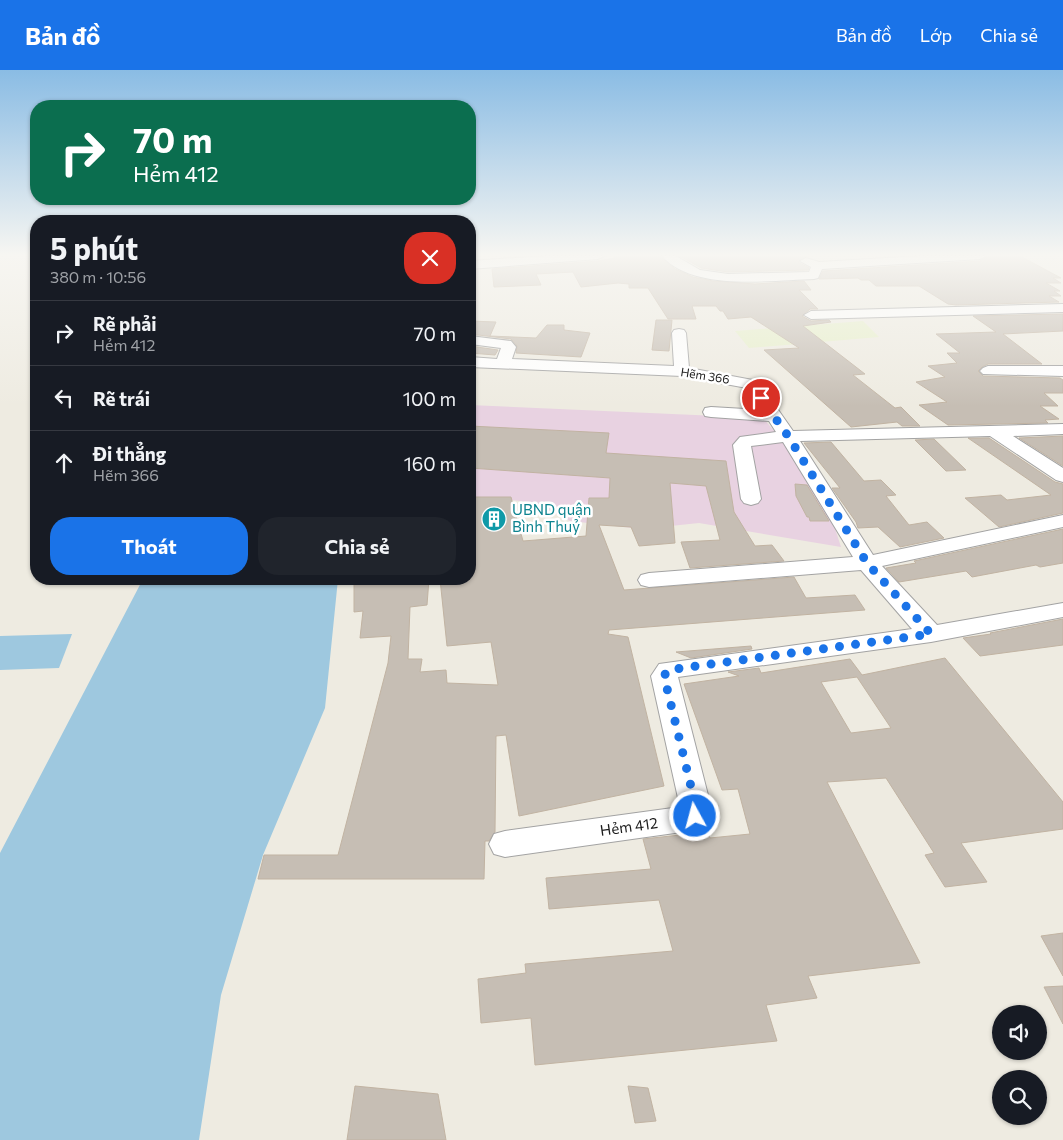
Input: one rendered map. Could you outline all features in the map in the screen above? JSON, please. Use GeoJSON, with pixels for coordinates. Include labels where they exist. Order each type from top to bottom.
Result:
{"type":"FeatureCollection","features":[{"type":"Feature","properties":{"kind":"street"},"geometry":{"type":"LineString","coordinates":[[811,314],[1063,308]]}},
{"type":"Feature","properties":{"kind":"street"},"geometry":{"type":"LineString","coordinates":[[679,333],[682,371]]}},
{"type":"Feature","properties":{"kind":"street"},"geometry":{"type":"LineString","coordinates":[[476,341],[506,344],[508,347],[503,362]]}},
{"type":"Feature","properties":{"kind":"street","name":"Hẽm 366"},"geometry":{"type":"LineString","coordinates":[[476,362],[682,371],[752,384],[788,436],[867,563],[931,634]]}},
{"type":"Feature","properties":{"kind":"street"},"geometry":{"type":"LineString","coordinates":[[988,371],[1063,371]]}},
{"type":"Feature","properties":{"kind":"street"},"geometry":{"type":"LineString","coordinates":[[711,412],[774,416]]}},
{"type":"Feature","properties":{"kind":"street"},"geometry":{"type":"LineString","coordinates":[[751,499],[742,445],[746,441],[788,436],[1063,429]]}},
{"type":"Feature","properties":{"kind":"street"},"geometry":{"type":"LineString","coordinates":[[994,431],[1063,476]]}},
{"type":"Feature","properties":{"kind":"street"},"geometry":{"type":"LineString","coordinates":[[649,580],[867,563],[1063,521]]}},
{"type":"Feature","properties":{"kind":"street"},"geometry":{"type":"LineString","coordinates":[[931,634],[1063,610]]}},
{"type":"Feature","properties":{"kind":"street","name":"Hẻm 412"},"geometry":{"type":"LineString","coordinates":[[505,844],[695,816],[695,803],[664,676],[668,670],[931,634]]}},
{"type":"Feature","properties":{"kind":"shaded area"},"geometry":{"type":"Polygon","coordinates":[[[476,405],[763,418],[821,485],[841,547],[699,523],[642,529],[570,521],[535,503],[490,497],[476,498],[476,405]]]}},
{"type":"Feature","properties":{"kind":"green space"},"geometry":{"type":"Polygon","coordinates":[[[863,321],[879,337],[749,348],[735,331],[863,321]]]}},
{"type":"Feature","properties":{"kind":"water"},"geometry":{"type":"Polygon","coordinates":[[[140,585],[337,585],[325,708],[263,855],[221,995],[199,1140],[0,1140],[0,853],[140,585]]]}},
{"type":"Feature","properties":{"kind":"water"},"geometry":{"type":"Polygon","coordinates":[[[72,634],[59,668],[0,670],[0,636],[72,634]]]}},
{"type":"Feature","properties":{"kind":"building"},"geometry":{"type":"Polygon","coordinates":[[[660,306],[815,306],[818,309],[810,309],[802,316],[811,321],[829,320],[831,322],[803,326],[865,374],[853,375],[895,408],[901,407],[920,426],[902,426],[897,422],[851,427],[764,350],[799,348],[751,317],[728,319],[723,311],[720,311],[716,306],[692,306],[696,319],[668,319],[660,306]]]}},
{"type":"Feature","properties":{"kind":"building"},"geometry":{"type":"Polygon","coordinates":[[[1063,314],[1063,331],[1003,334],[1042,364],[988,364],[978,371],[983,376],[1060,378],[1063,380],[1063,393],[1044,393],[1058,406],[1040,406],[1059,419],[1045,420],[1048,423],[948,425],[919,405],[947,402],[916,382],[945,377],[928,366],[957,363],[947,353],[960,353],[936,334],[996,332],[973,316],[1063,314]]]}},
{"type":"Feature","properties":{"kind":"building"},"geometry":{"type":"Polygon","coordinates":[[[656,320],[672,320],[669,351],[652,350],[656,320]]]}},
{"type":"Feature","properties":{"kind":"building"},"geometry":{"type":"Polygon","coordinates":[[[476,321],[496,322],[490,336],[536,338],[547,325],[564,325],[564,330],[590,333],[581,357],[516,353],[517,346],[511,339],[476,335],[476,321]]]}},
{"type":"Feature","properties":{"kind":"building"},"geometry":{"type":"Polygon","coordinates":[[[476,347],[498,350],[495,355],[476,353],[476,347]]]}},
{"type":"Feature","properties":{"kind":"building"},"geometry":{"type":"Polygon","coordinates":[[[476,426],[609,433],[606,453],[726,461],[734,512],[755,546],[772,545],[784,561],[690,568],[681,542],[720,540],[706,486],[670,483],[675,543],[639,546],[631,527],[599,525],[624,590],[794,577],[806,598],[855,595],[865,610],[609,630],[608,634],[628,637],[664,786],[519,816],[506,735],[496,736],[495,832],[489,841],[485,841],[484,879],[258,879],[264,855],[338,855],[388,663],[391,636],[360,638],[363,611],[354,612],[354,585],[429,585],[427,605],[410,607],[408,659],[422,659],[420,672],[446,670],[447,683],[498,685],[491,642],[447,646],[441,585],[476,585],[476,497],[511,497],[523,541],[586,536],[589,498],[609,498],[610,478],[476,468],[476,426]]]}},
{"type":"Feature","properties":{"kind":"building"},"geometry":{"type":"Polygon","coordinates":[[[1063,436],[1063,466],[1019,438],[1063,436]]]}},
{"type":"Feature","properties":{"kind":"building"},"geometry":{"type":"Polygon","coordinates":[[[968,438],[989,438],[1055,482],[1063,484],[1063,513],[999,527],[965,498],[1001,495],[1007,500],[1051,495],[968,438]]]}},
{"type":"Feature","properties":{"kind":"building"},"geometry":{"type":"Polygon","coordinates":[[[934,439],[966,470],[946,471],[915,440],[934,439]]]}},
{"type":"Feature","properties":{"kind":"building"},"geometry":{"type":"Polygon","coordinates":[[[831,442],[864,481],[881,480],[896,495],[886,496],[909,525],[927,522],[944,538],[900,547],[878,527],[858,528],[856,522],[832,488],[840,488],[804,443],[831,442]]]}},
{"type":"Feature","properties":{"kind":"building"},"geometry":{"type":"Polygon","coordinates":[[[795,484],[807,485],[829,521],[810,521],[796,496],[795,484]]]}},
{"type":"Feature","properties":{"kind":"building"},"geometry":{"type":"Polygon","coordinates":[[[1063,529],[1063,563],[1040,567],[1036,565],[972,577],[966,571],[899,582],[886,568],[916,563],[914,561],[1063,529]]]}},
{"type":"Feature","properties":{"kind":"building"},"geometry":{"type":"Polygon","coordinates":[[[1063,619],[1063,645],[980,656],[963,638],[991,634],[1063,619]]]}},
{"type":"Feature","properties":{"kind":"building"},"geometry":{"type":"Polygon","coordinates":[[[751,646],[752,649],[691,658],[676,652],[751,646]]]}},
{"type":"Feature","properties":{"kind":"building"},"geometry":{"type":"Polygon","coordinates":[[[945,658],[1063,802],[1063,829],[961,843],[987,882],[945,887],[925,855],[934,853],[886,778],[827,782],[920,963],[808,976],[817,998],[766,1005],[777,1041],[535,1065],[531,1018],[481,1023],[478,979],[526,973],[525,964],[673,951],[659,900],[549,909],[546,878],[651,869],[643,839],[708,832],[710,838],[750,834],[738,789],[722,790],[684,684],[739,676],[728,672],[759,668],[761,673],[850,659],[862,675],[945,658]],[[857,677],[821,682],[851,733],[891,728],[857,677]]]}},
{"type":"Feature","properties":{"kind":"building"},"geometry":{"type":"Polygon","coordinates":[[[1063,933],[1063,976],[1041,936],[1063,933]]]}},
{"type":"Feature","properties":{"kind":"building"},"geometry":{"type":"Polygon","coordinates":[[[1063,986],[1063,1024],[1044,987],[1063,986]]]}},
{"type":"Feature","properties":{"kind":"building"},"geometry":{"type":"Polygon","coordinates":[[[355,1086],[438,1094],[446,1140],[347,1140],[355,1086]]]}},
{"type":"Feature","properties":{"kind":"building"},"geometry":{"type":"Polygon","coordinates":[[[628,1086],[648,1088],[656,1121],[635,1123],[628,1086]]]}},
{"type":"Feature","properties":{"kind":"place","name":"UBND quận Bình Thuỷ"},"geometry":{"type":"Point","coordinates":[494,519]}},
{"type":"Feature","properties":{"kind":"route"},"geometry":{"type":"LineString","coordinates":[[695,816],[695,803],[664,676],[668,670],[931,634],[867,563],[788,436],[761,398]]}}]}
